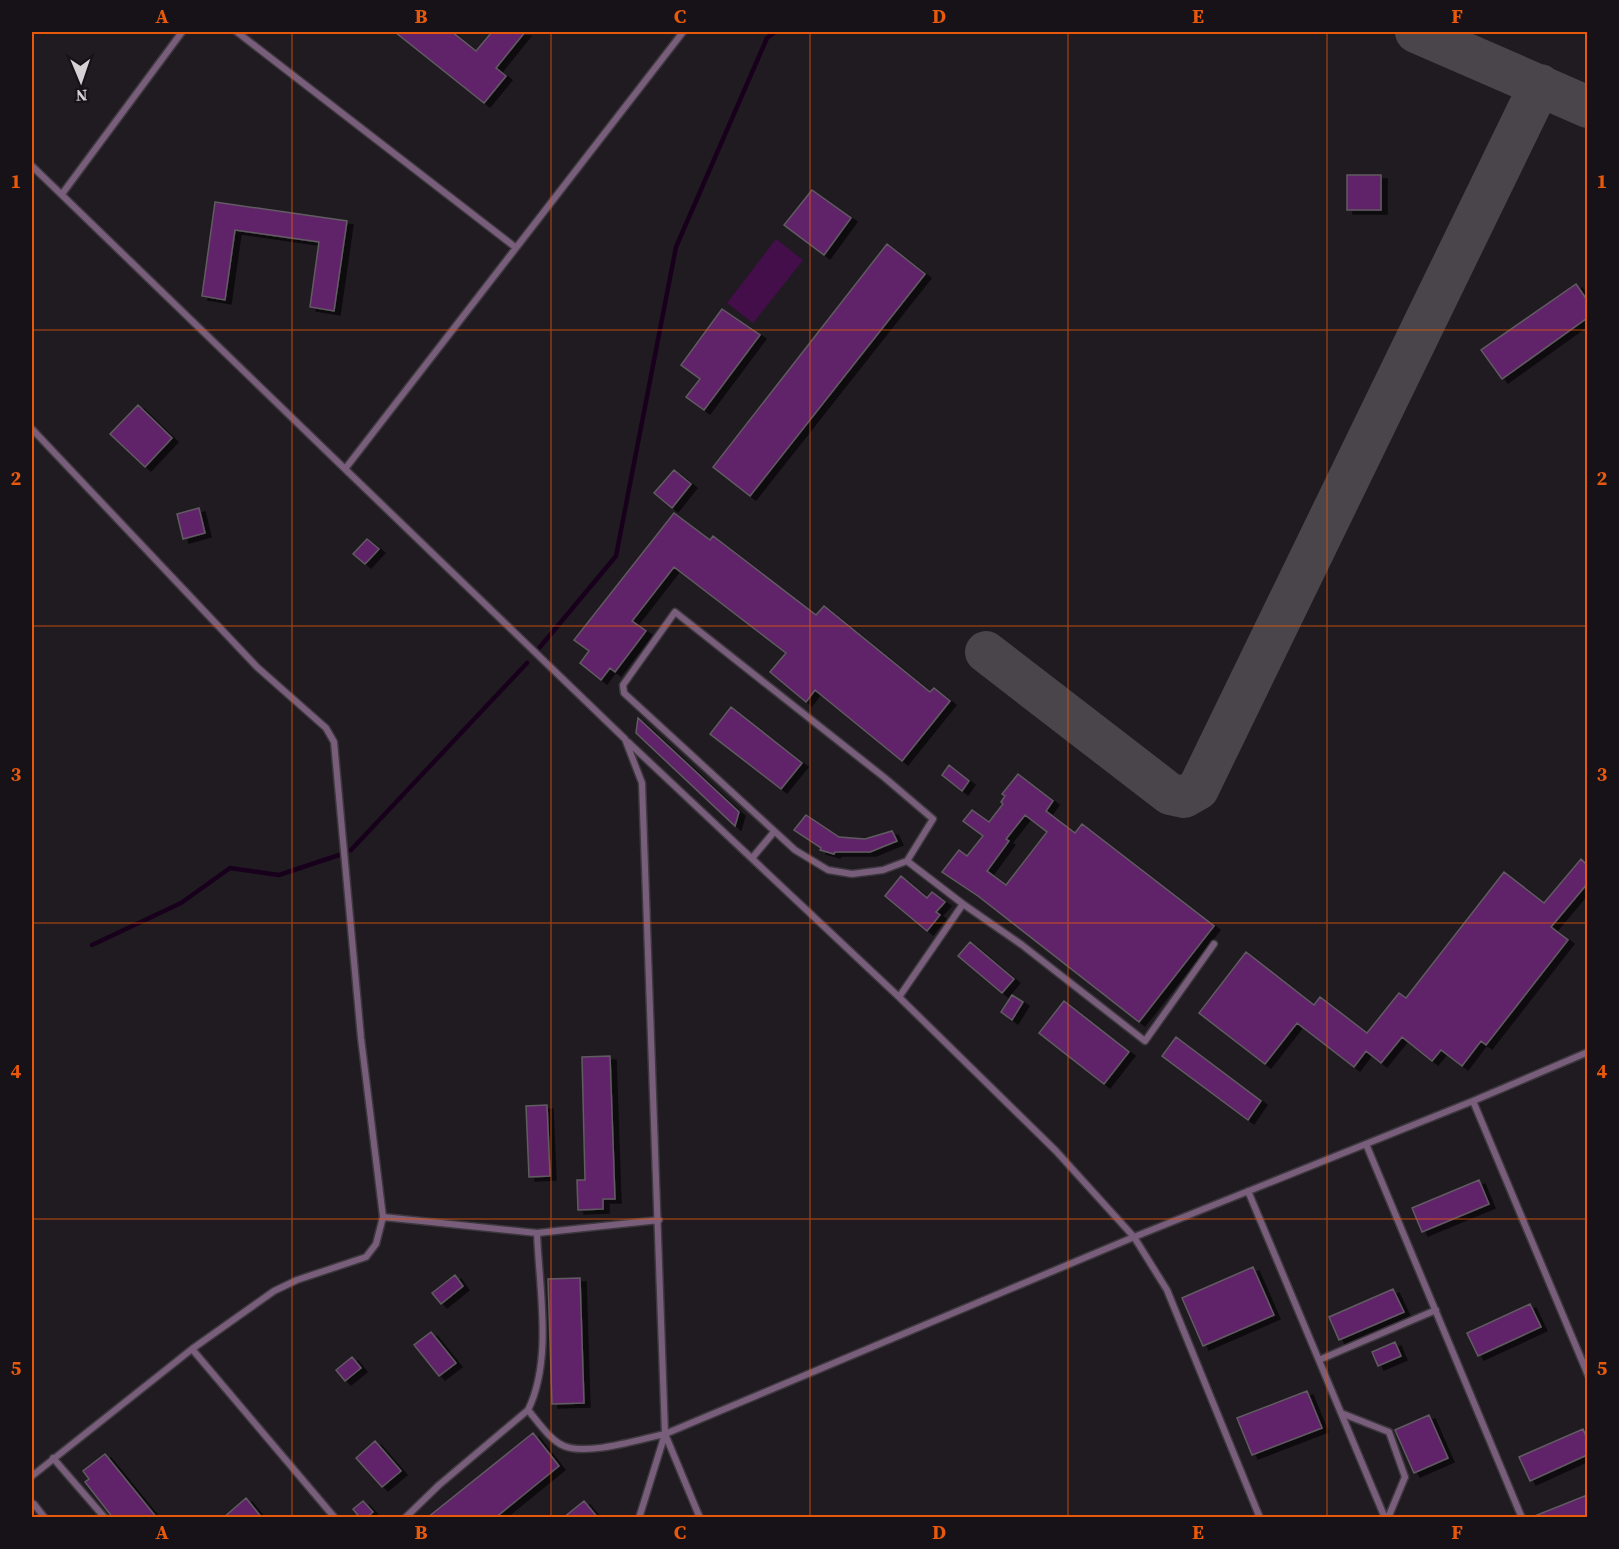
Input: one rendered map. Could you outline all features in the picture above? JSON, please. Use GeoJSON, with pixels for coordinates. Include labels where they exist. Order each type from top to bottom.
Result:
{"type":"FeatureCollection","features":[{"type":"Feature","properties":{"kind":"lane"},"geometry":{"type":"LineString","coordinates":[[62,194],[182,32]]}},
{"type":"Feature","properties":{"kind":"lane"},"geometry":{"type":"LineString","coordinates":[[237,32],[515,247]]}},
{"type":"Feature","properties":{"kind":"lane"},"geometry":{"type":"LineString","coordinates":[[345,469],[683,32]]}},
{"type":"Feature","properties":{"kind":"lane"},"geometry":{"type":"LineString","coordinates":[[32,166],[513,634],[753,857],[1056,1151],[1134,1237],[1167,1290],[1260,1518]]}},
{"type":"Feature","properties":{"kind":"lane"},"geometry":{"type":"LineString","coordinates":[[32,429],[257,667],[326,728],[334,742],[363,1050],[383,1217],[376,1244],[366,1257],[297,1280],[274,1291],[192,1349],[32,1476]]}},
{"type":"Feature","properties":{"kind":"lane"},"geometry":{"type":"LineString","coordinates":[[675,612],[885,778],[933,819],[907,861],[883,870],[863,873],[828,870],[795,850],[773,833],[624,693],[623,685],[675,612]]}},
{"type":"Feature","properties":{"kind":"lane"},"geometry":{"type":"LineString","coordinates":[[625,739],[642,783],[665,1434],[639,1518]]}},
{"type":"Feature","properties":{"kind":"lane"},"geometry":{"type":"LineString","coordinates":[[753,857],[773,833]]}},
{"type":"Feature","properties":{"kind":"lane"},"geometry":{"type":"LineString","coordinates":[[907,861],[1022,945],[1144,1041],[1214,944]]}},
{"type":"Feature","properties":{"kind":"lane"},"geometry":{"type":"LineString","coordinates":[[898,997],[963,904]]}},
{"type":"Feature","properties":{"kind":"lane"},"geometry":{"type":"LineString","coordinates":[[528,1410],[553,1439],[570,1448],[592,1449],[665,1434],[1134,1237],[1473,1101],[1587,1052]]}},
{"type":"Feature","properties":{"kind":"lane"},"geometry":{"type":"LineString","coordinates":[[1473,1101],[1587,1375]]}},
{"type":"Feature","properties":{"kind":"lane"},"geometry":{"type":"LineString","coordinates":[[1366,1144],[1522,1518]]}},
{"type":"Feature","properties":{"kind":"lane"},"geometry":{"type":"LineString","coordinates":[[1248,1191],[1386,1518]]}},
{"type":"Feature","properties":{"kind":"lane"},"geometry":{"type":"LineString","coordinates":[[383,1217],[537,1233],[659,1220]]}},
{"type":"Feature","properties":{"kind":"lane"},"geometry":{"type":"LineString","coordinates":[[405,1518],[528,1410],[539,1385],[542,1359],[537,1233]]}},
{"type":"Feature","properties":{"kind":"lane"},"geometry":{"type":"LineString","coordinates":[[1318,1360],[1436,1310]]}},
{"type":"Feature","properties":{"kind":"lane"},"geometry":{"type":"LineString","coordinates":[[192,1349],[335,1518]]}},
{"type":"Feature","properties":{"kind":"lane"},"geometry":{"type":"LineString","coordinates":[[1341,1413],[1389,1432],[1405,1477],[1386,1518]]}},
{"type":"Feature","properties":{"kind":"lane"},"geometry":{"type":"LineString","coordinates":[[665,1434],[700,1518]]}},
{"type":"Feature","properties":{"kind":"lane"},"geometry":{"type":"LineString","coordinates":[[53,1458],[105,1518]]}},
{"type":"Feature","properties":{"kind":"lane"},"geometry":{"type":"LineString","coordinates":[[32,1507],[34,1504],[45,1518]]}},
{"type":"Feature","properties":{"kind":"shaded area"},"geometry":{"type":"Polygon","coordinates":[[[776,239],[803,260],[753,323],[727,303],[776,239]]]}},
{"type":"Feature","properties":{"kind":"building"},"geometry":{"type":"Polygon","coordinates":[[[395,32],[452,32],[476,51],[492,32],[525,32],[496,68],[506,76],[484,103],[395,32]]]}},
{"type":"Feature","properties":{"kind":"building"},"geometry":{"type":"Polygon","coordinates":[[[1347,175],[1381,175],[1381,210],[1347,210],[1347,175]]]}},
{"type":"Feature","properties":{"kind":"building"},"geometry":{"type":"Polygon","coordinates":[[[812,190],[851,218],[824,255],[784,225],[812,190]]]}},
{"type":"Feature","properties":{"kind":"building"},"geometry":{"type":"Polygon","coordinates":[[[215,202],[347,221],[334,311],[310,307],[319,242],[235,230],[225,300],[202,296],[215,202]]]}},
{"type":"Feature","properties":{"kind":"building"},"geometry":{"type":"Polygon","coordinates":[[[887,244],[925,274],[750,496],[713,467],[887,244]]]}},
{"type":"Feature","properties":{"kind":"building"},"geometry":{"type":"Polygon","coordinates":[[[1576,284],[1587,300],[1587,318],[1502,379],[1481,350],[1576,284]]]}},
{"type":"Feature","properties":{"kind":"building"},"geometry":{"type":"Polygon","coordinates":[[[722,309],[760,335],[704,410],[686,397],[700,379],[681,365],[722,309]]]}},
{"type":"Feature","properties":{"kind":"building"},"geometry":{"type":"Polygon","coordinates":[[[138,405],[172,438],[145,467],[110,434],[138,405]]]}},
{"type":"Feature","properties":{"kind":"building"},"geometry":{"type":"Polygon","coordinates":[[[674,470],[691,484],[672,508],[654,493],[674,470]]]}},
{"type":"Feature","properties":{"kind":"building"},"geometry":{"type":"Polygon","coordinates":[[[199,508],[205,533],[183,539],[177,514],[199,508]]]}},
{"type":"Feature","properties":{"kind":"building"},"geometry":{"type":"Polygon","coordinates":[[[674,513],[710,540],[713,536],[816,615],[824,606],[930,692],[934,688],[950,701],[902,761],[815,690],[806,702],[770,672],[786,653],[674,567],[632,621],[646,631],[615,672],[610,668],[601,680],[580,663],[589,651],[574,640],[674,513]]]}},
{"type":"Feature","properties":{"kind":"building"},"geometry":{"type":"Polygon","coordinates":[[[367,539],[379,549],[365,564],[353,554],[367,539]]]}},
{"type":"Feature","properties":{"kind":"building"},"geometry":{"type":"Polygon","coordinates":[[[731,707],[802,763],[781,789],[710,734],[731,707]]]}},
{"type":"Feature","properties":{"kind":"building"},"geometry":{"type":"Polygon","coordinates":[[[638,718],[739,812],[735,826],[636,733],[638,718]]]}},
{"type":"Feature","properties":{"kind":"building"},"geometry":{"type":"Polygon","coordinates":[[[949,765],[969,781],[962,791],[942,775],[949,765]]]}},
{"type":"Feature","properties":{"kind":"building"},"geometry":{"type":"Polygon","coordinates":[[[1018,774],[1053,801],[1046,811],[1075,833],[1082,824],[1214,926],[1139,1022],[978,896],[942,872],[959,850],[967,856],[983,836],[963,821],[972,810],[989,822],[1003,804],[1001,802],[1005,796],[1002,794],[1018,774]],[[1025,815],[1006,839],[1009,841],[987,871],[1006,885],[1047,832],[1025,815]]]}},
{"type":"Feature","properties":{"kind":"building"},"geometry":{"type":"Polygon","coordinates":[[[806,815],[839,837],[865,839],[892,831],[897,841],[870,852],[835,852],[834,854],[820,850],[821,848],[794,830],[806,815]]]}},
{"type":"Feature","properties":{"kind":"building"},"geometry":{"type":"Polygon","coordinates":[[[1581,859],[1587,865],[1587,884],[1551,927],[1568,940],[1486,1045],[1481,1041],[1462,1066],[1441,1050],[1432,1061],[1402,1037],[1381,1063],[1366,1051],[1354,1067],[1297,1023],[1265,1064],[1199,1013],[1246,952],[1314,1005],[1320,997],[1367,1033],[1399,993],[1406,998],[1504,872],[1544,903],[1581,859]]]}},
{"type":"Feature","properties":{"kind":"building"},"geometry":{"type":"Polygon","coordinates":[[[901,876],[927,898],[932,892],[945,902],[936,912],[940,915],[927,931],[885,896],[901,876]]]}},
{"type":"Feature","properties":{"kind":"building"},"geometry":{"type":"Polygon","coordinates":[[[970,942],[1014,979],[1002,993],[958,956],[970,942]]]}},
{"type":"Feature","properties":{"kind":"building"},"geometry":{"type":"Polygon","coordinates":[[[1012,995],[1023,1002],[1012,1020],[1001,1012],[1012,995]]]}},
{"type":"Feature","properties":{"kind":"building"},"geometry":{"type":"Polygon","coordinates":[[[1064,1001],[1129,1052],[1104,1084],[1039,1033],[1064,1001]]]}},
{"type":"Feature","properties":{"kind":"building"},"geometry":{"type":"Polygon","coordinates":[[[1176,1037],[1261,1101],[1248,1120],[1162,1056],[1176,1037]]]}},
{"type":"Feature","properties":{"kind":"building"},"geometry":{"type":"Polygon","coordinates":[[[610,1056],[615,1199],[603,1199],[603,1209],[578,1210],[577,1180],[585,1180],[582,1057],[610,1056]]]}},
{"type":"Feature","properties":{"kind":"building"},"geometry":{"type":"Polygon","coordinates":[[[547,1105],[550,1176],[529,1177],[526,1106],[547,1105]]]}},
{"type":"Feature","properties":{"kind":"building"},"geometry":{"type":"Polygon","coordinates":[[[1479,1180],[1489,1204],[1422,1232],[1412,1208],[1479,1180]]]}},
{"type":"Feature","properties":{"kind":"building"},"geometry":{"type":"Polygon","coordinates":[[[1253,1267],[1274,1315],[1203,1346],[1182,1298],[1253,1267]]]}},
{"type":"Feature","properties":{"kind":"building"},"geometry":{"type":"Polygon","coordinates":[[[455,1275],[463,1286],[441,1304],[432,1293],[455,1275]]]}},
{"type":"Feature","properties":{"kind":"building"},"geometry":{"type":"Polygon","coordinates":[[[580,1278],[584,1403],[552,1404],[548,1279],[580,1278]]]}},
{"type":"Feature","properties":{"kind":"building"},"geometry":{"type":"Polygon","coordinates":[[[1393,1289],[1404,1312],[1339,1340],[1329,1317],[1393,1289]]]}},
{"type":"Feature","properties":{"kind":"building"},"geometry":{"type":"Polygon","coordinates":[[[1530,1304],[1541,1327],[1478,1356],[1467,1333],[1530,1304]]]}},
{"type":"Feature","properties":{"kind":"building"},"geometry":{"type":"Polygon","coordinates":[[[431,1332],[456,1363],[439,1376],[414,1345],[431,1332]]]}},
{"type":"Feature","properties":{"kind":"building"},"geometry":{"type":"Polygon","coordinates":[[[1395,1342],[1401,1356],[1378,1366],[1372,1352],[1395,1342]]]}},
{"type":"Feature","properties":{"kind":"building"},"geometry":{"type":"Polygon","coordinates":[[[352,1357],[361,1368],[345,1381],[336,1370],[352,1357]]]}},
{"type":"Feature","properties":{"kind":"building"},"geometry":{"type":"Polygon","coordinates":[[[1307,1391],[1322,1428],[1252,1455],[1237,1418],[1307,1391]]]}},
{"type":"Feature","properties":{"kind":"building"},"geometry":{"type":"Polygon","coordinates":[[[1429,1415],[1448,1458],[1414,1473],[1395,1430],[1429,1415]]]}},
{"type":"Feature","properties":{"kind":"building"},"geometry":{"type":"Polygon","coordinates":[[[1583,1429],[1587,1439],[1587,1455],[1530,1481],[1519,1457],[1583,1429]]]}},
{"type":"Feature","properties":{"kind":"building"},"geometry":{"type":"Polygon","coordinates":[[[533,1433],[559,1466],[495,1518],[427,1518],[533,1433]]]}},
{"type":"Feature","properties":{"kind":"building"},"geometry":{"type":"Polygon","coordinates":[[[375,1441],[401,1471],[382,1487],[356,1458],[375,1441]]]}},
{"type":"Feature","properties":{"kind":"building"},"geometry":{"type":"Polygon","coordinates":[[[105,1454],[157,1518],[113,1518],[85,1482],[89,1479],[83,1471],[105,1454]]]}},
{"type":"Feature","properties":{"kind":"building"},"geometry":{"type":"Polygon","coordinates":[[[1587,1495],[1587,1518],[1532,1518],[1532,1517],[1587,1495]]]}},
{"type":"Feature","properties":{"kind":"building"},"geometry":{"type":"Polygon","coordinates":[[[246,1498],[262,1518],[223,1518],[246,1498]]]}},
{"type":"Feature","properties":{"kind":"building"},"geometry":{"type":"Polygon","coordinates":[[[363,1501],[373,1512],[366,1518],[360,1518],[353,1509],[363,1501]]]}},
{"type":"Feature","properties":{"kind":"building"},"geometry":{"type":"Polygon","coordinates":[[[584,1501],[598,1518],[563,1518],[584,1501]]]}},
{"type":"Feature","properties":{"kind":"waterway"},"geometry":{"type":"LineString","coordinates":[[540,647],[616,556],[676,247],[767,38],[775,32]]}},
{"type":"Feature","properties":{"kind":"waterway"},"geometry":{"type":"LineString","coordinates":[[351,850],[527,663]]}},
{"type":"Feature","properties":{"kind":"waterway"},"geometry":{"type":"LineString","coordinates":[[92,945],[181,903],[230,868],[279,875],[339,855]]}},
{"type":"Feature","properties":{"kind":"taxiway"},"geometry":{"type":"LineString","coordinates":[[1416,32],[1588,107]]}},
{"type":"Feature","properties":{"kind":"taxiway"},"geometry":{"type":"LineString","coordinates":[[986,652],[1170,794],[1184,797],[1198,789],[1540,85]]}}]}
